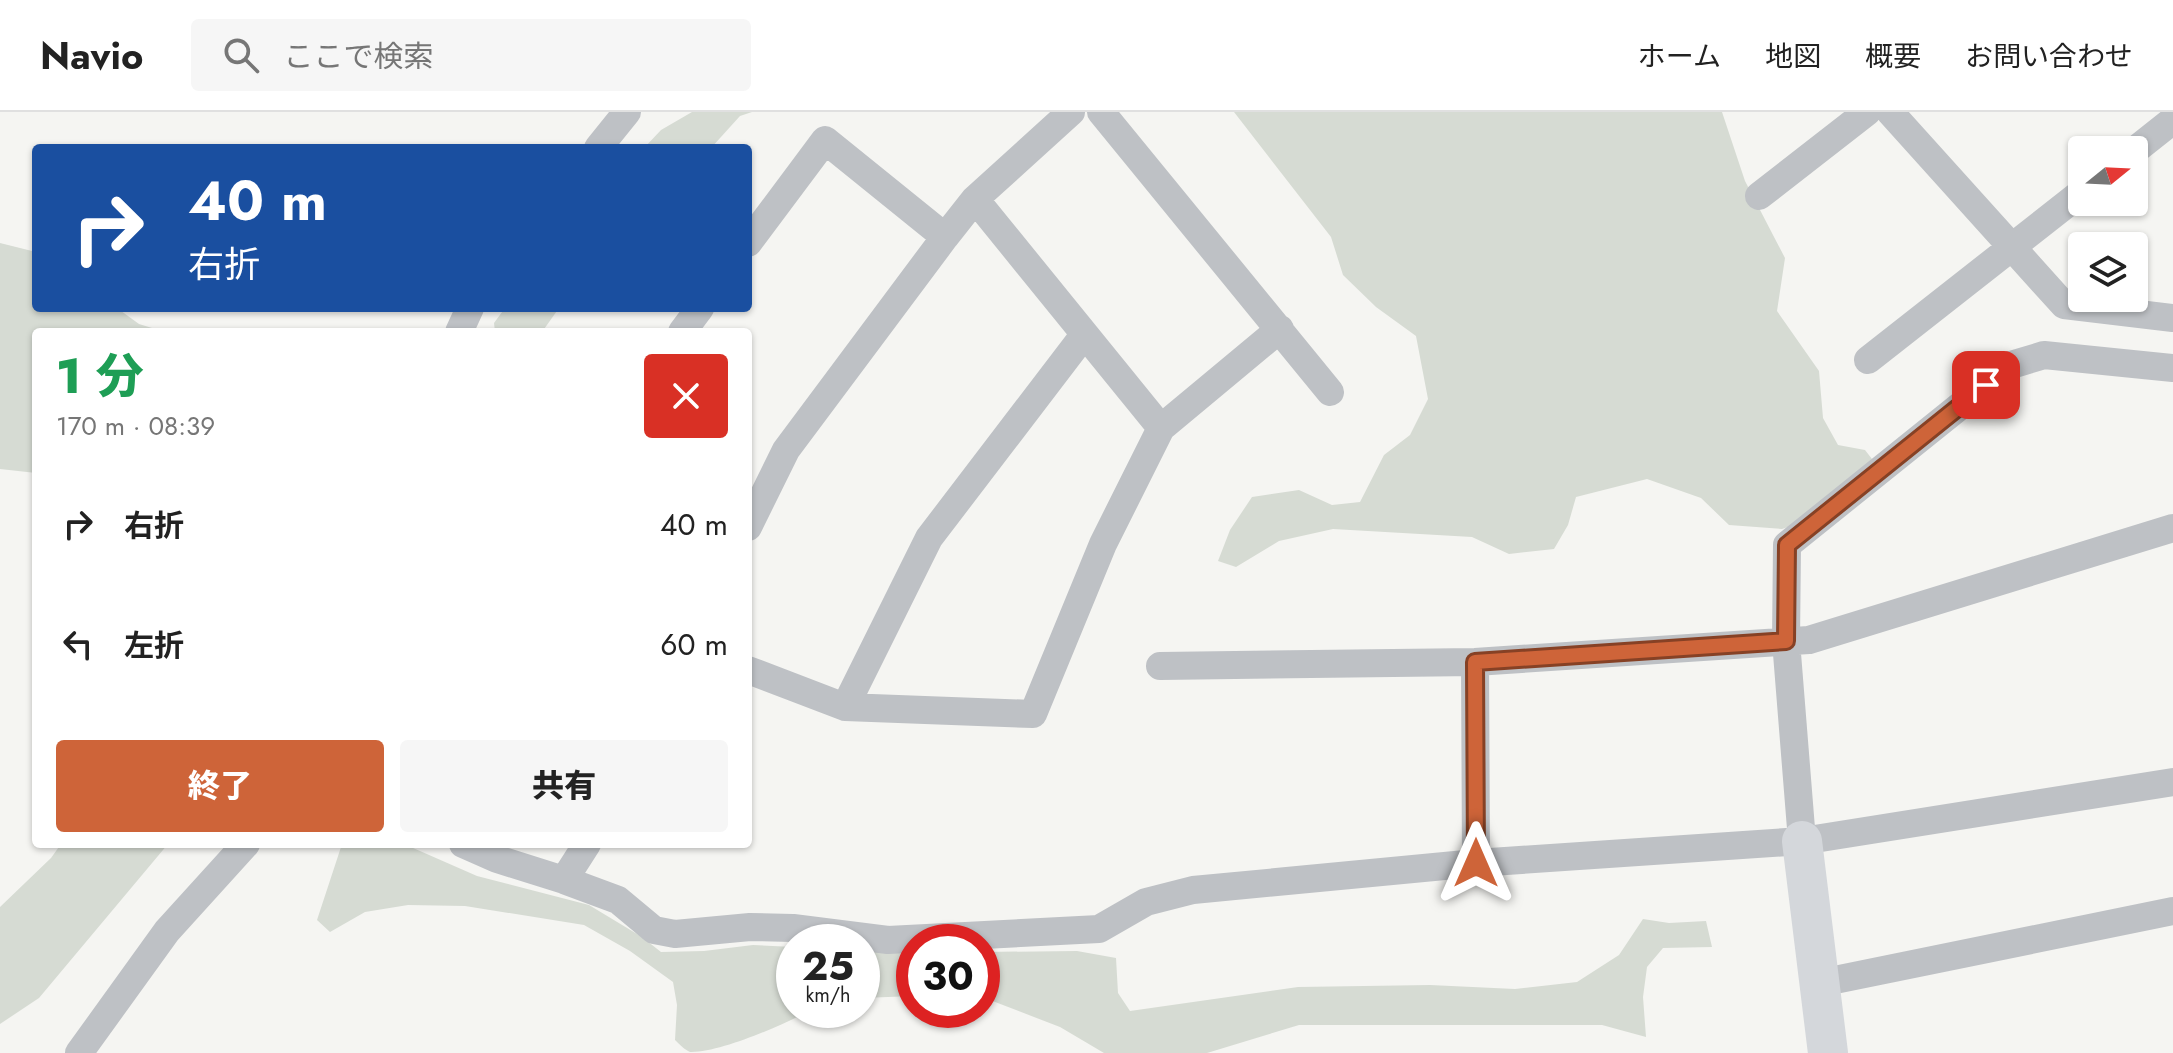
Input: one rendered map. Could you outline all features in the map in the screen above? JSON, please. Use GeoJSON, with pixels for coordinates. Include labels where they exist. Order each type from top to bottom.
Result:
{"type":"FeatureCollection","features":[{"type":"Feature","properties":{"kind":"street"},"geometry":{"type":"LineString","coordinates":[[601,144],[627,112]]}},
{"type":"Feature","properties":{"kind":"street"},"geometry":{"type":"LineString","coordinates":[[752,519],[786,450],[945,237],[975,199],[1071,112]]}},
{"type":"Feature","properties":{"kind":"street"},"geometry":{"type":"LineString","coordinates":[[1101,112],[1330,392]]}},
{"type":"Feature","properties":{"kind":"street"},"geometry":{"type":"LineString","coordinates":[[1759,196],[1867,112]]}},
{"type":"Feature","properties":{"kind":"street"},"geometry":{"type":"LineString","coordinates":[[1890,112],[2064,305],[2173,318]]}},
{"type":"Feature","properties":{"kind":"street"},"geometry":{"type":"LineString","coordinates":[[2148,140],[2173,120]]}},
{"type":"Feature","properties":{"kind":"street"},"geometry":{"type":"LineString","coordinates":[[752,238],[825,140],[945,237]]}},
{"type":"Feature","properties":{"kind":"street"},"geometry":{"type":"LineString","coordinates":[[975,199],[1161,428]]}},
{"type":"Feature","properties":{"kind":"street"},"geometry":{"type":"LineString","coordinates":[[1868,360],[2068,203]]}},
{"type":"Feature","properties":{"kind":"street"},"geometry":{"type":"LineString","coordinates":[[752,672],[845,707],[1033,714],[1103,544],[1161,428],[1280,329]]}},
{"type":"Feature","properties":{"kind":"street"},"geometry":{"type":"LineString","coordinates":[[845,707],[929,538],[1084,335]]}},
{"type":"Feature","properties":{"kind":"street"},"geometry":{"type":"LineString","coordinates":[[1828,1053],[1802,841],[1786,641],[1787,545],[2011,365],[2044,355],[2173,368]]}},
{"type":"Feature","properties":{"kind":"street"},"geometry":{"type":"LineString","coordinates":[[1160,666],[1475,662],[1809,640],[2173,528]]}},
{"type":"Feature","properties":{"kind":"street"},"geometry":{"type":"LineString","coordinates":[[1475,662],[1476,863]]}},
{"type":"Feature","properties":{"kind":"street"},"geometry":{"type":"LineString","coordinates":[[472,848],[618,900],[654,930],[675,934],[750,927],[793,928],[888,940],[1099,929],[1146,902],[1193,890],[1476,863],[1802,841],[2173,782]]}},
{"type":"Feature","properties":{"kind":"street"},"geometry":{"type":"LineString","coordinates":[[79,1053],[167,931],[242,848]]}},
{"type":"Feature","properties":{"kind":"street"},"geometry":{"type":"LineString","coordinates":[[564,880],[584,848]]}},
{"type":"Feature","properties":{"kind":"street"},"geometry":{"type":"LineString","coordinates":[[1820,983],[2173,911]]}},
{"type":"Feature","properties":{"kind":"shaded area"},"geometry":{"type":"Polygon","coordinates":[[[692,112],[752,112],[740,116],[715,144],[648,144],[661,130],[692,112]]]}},
{"type":"Feature","properties":{"kind":"shaded area"},"geometry":{"type":"Polygon","coordinates":[[[1234,112],[1722,112],[1745,181],[1785,258],[1777,311],[1819,371],[1823,418],[1838,445],[1865,450],[1872,459],[1818,517],[1782,529],[1729,525],[1701,498],[1647,479],[1576,497],[1568,525],[1554,549],[1509,554],[1472,537],[1333,529],[1279,541],[1236,567],[1218,561],[1230,530],[1252,497],[1299,490],[1332,505],[1360,502],[1384,455],[1410,435],[1428,399],[1416,336],[1376,307],[1343,275],[1331,237],[1234,112]]]}},
{"type":"Feature","properties":{"kind":"shaded area"},"geometry":{"type":"Polygon","coordinates":[[[0,243],[32,251],[32,312],[122,312],[139,324],[152,328],[32,328],[32,473],[0,469],[0,243]]]}},
{"type":"Feature","properties":{"kind":"shaded area"},"geometry":{"type":"Polygon","coordinates":[[[502,312],[556,312],[545,328],[495,328],[494,323],[502,312]]]}},
{"type":"Feature","properties":{"kind":"shaded area"},"geometry":{"type":"Polygon","coordinates":[[[58,848],[165,848],[39,998],[0,1024],[0,907],[58,848]]]}},
{"type":"Feature","properties":{"kind":"shaded area"},"geometry":{"type":"Polygon","coordinates":[[[341,848],[413,848],[477,876],[589,905],[661,952],[776,946],[776,1027],[735,1043],[690,1052],[675,1040],[677,1005],[673,982],[630,951],[584,925],[465,906],[408,905],[365,912],[330,932],[317,920],[341,848]]]}},
{"type":"Feature","properties":{"kind":"shaded area"},"geometry":{"type":"Polygon","coordinates":[[[1643,919],[1669,923],[1706,921],[1712,947],[1663,948],[1647,967],[1643,997],[1646,1037],[1602,1025],[1299,1025],[1207,1053],[1104,1053],[1060,1027],[1000,1004],[1000,952],[1077,951],[1116,958],[1118,993],[1130,1011],[1298,987],[1430,985],[1515,989],[1577,982],[1619,955],[1643,919]]]}},
{"type":"Feature","properties":{"kind":"shaded area"},"geometry":{"type":"Polygon","coordinates":[[[880,951],[896,952],[896,997],[880,997],[880,951]]]}},
{"type":"Feature","properties":{"kind":"route"},"geometry":{"type":"LineString","coordinates":[[1476,863],[1475,662],[1786,641],[1787,545],[1986,385]]}}]}
